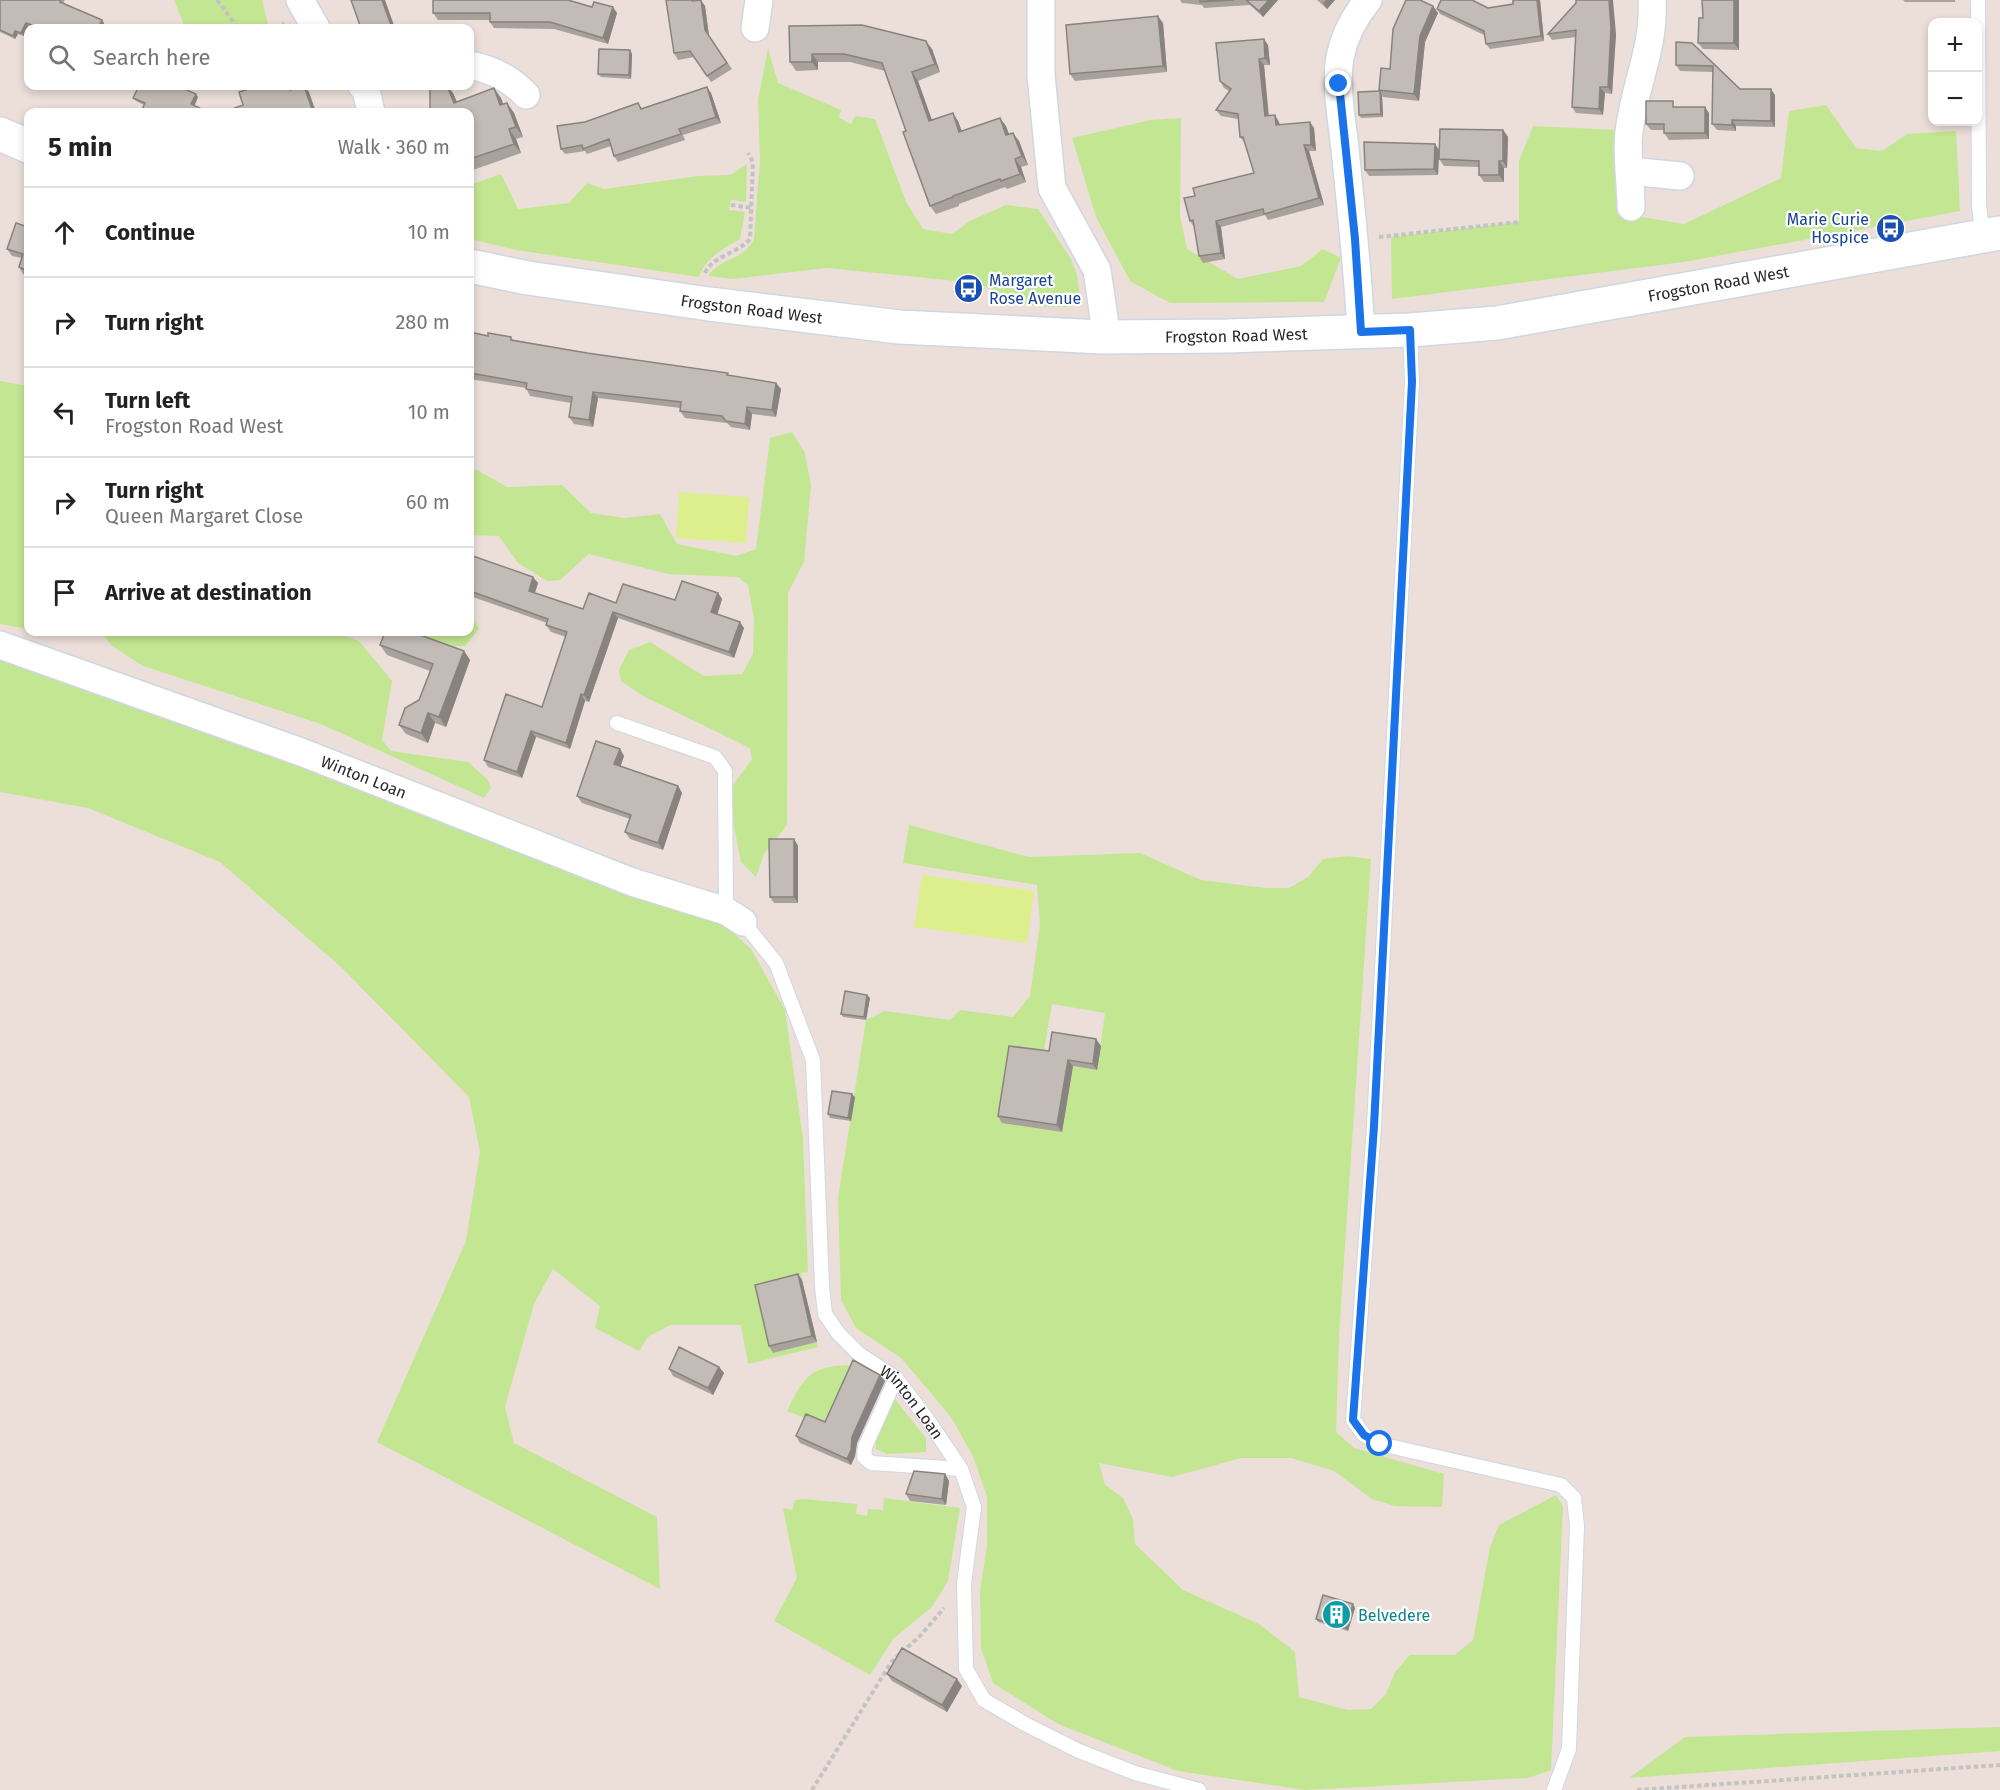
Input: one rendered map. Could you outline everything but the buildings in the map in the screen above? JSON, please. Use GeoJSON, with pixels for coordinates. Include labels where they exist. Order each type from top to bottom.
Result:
{"type":"FeatureCollection","features":[{"type":"Feature","properties":{"kind":"main road","name":"Frogston Road West"},"geometry":{"type":"LineString","coordinates":[[474,267],[528,278],[709,304],[899,327],[1103,337],[1227,336],[1410,330],[1497,323],[1991,235]]}},
{"type":"Feature","properties":{"kind":"street"},"geometry":{"type":"LineString","coordinates":[[300,0],[314,24]]}},
{"type":"Feature","properties":{"kind":"street"},"geometry":{"type":"LineString","coordinates":[[755,28],[759,0]]}},
{"type":"Feature","properties":{"kind":"street"},"geometry":{"type":"LineString","coordinates":[[1041,0],[1041,75],[1052,188],[1097,270],[1104,318],[1103,337]]}},
{"type":"Feature","properties":{"kind":"street"},"geometry":{"type":"LineString","coordinates":[[1361,332],[1355,239],[1339,84],[1340,58],[1347,34],[1368,0]]}},
{"type":"Feature","properties":{"kind":"street"},"geometry":{"type":"LineString","coordinates":[[1631,207],[1628,135],[1635,94],[1650,46],[1652,0]]}},
{"type":"Feature","properties":{"kind":"street"},"geometry":{"type":"LineString","coordinates":[[474,66],[482,67],[515,83],[526,95]]}},
{"type":"Feature","properties":{"kind":"street"},"geometry":{"type":"LineString","coordinates":[[1630,171],[1680,176]]}},
{"type":"Feature","properties":{"kind":"street","name":"Winton Loan"},"geometry":{"type":"LineString","coordinates":[[0,645],[301,752],[632,882],[734,916]]}},
{"type":"Feature","properties":{"kind":"lane"},"geometry":{"type":"LineString","coordinates":[[1978,0],[1979,206],[1991,235]]}},
{"type":"Feature","properties":{"kind":"lane"},"geometry":{"type":"LineString","coordinates":[[1410,330],[1412,382],[1374,1126],[1353,1420],[1364,1435],[1380,1444],[1561,1485],[1575,1498],[1577,1526],[1569,1749],[1554,1790]]}},
{"type":"Feature","properties":{"kind":"lane"},"geometry":{"type":"LineString","coordinates":[[618,723],[715,757],[725,771],[734,916]]}},
{"type":"Feature","properties":{"kind":"lane","name":"Winton Loan"},"geometry":{"type":"LineString","coordinates":[[734,916],[776,963],[813,1060],[825,1314],[838,1333],[859,1354],[896,1378],[961,1468],[974,1507],[964,1584],[966,1669],[984,1700],[1025,1724],[1135,1773],[1198,1790]]}},
{"type":"Feature","properties":{"kind":"lane"},"geometry":{"type":"LineString","coordinates":[[896,1378],[865,1447],[864,1457],[871,1463],[961,1468]]}},
{"type":"Feature","properties":{"kind":"path"},"geometry":{"type":"LineString","coordinates":[[217,0],[235,24]]}},
{"type":"Feature","properties":{"kind":"path"},"geometry":{"type":"LineString","coordinates":[[709,304],[713,282],[702,280],[706,269],[714,261],[742,248],[750,239],[753,162],[748,153]]}},
{"type":"Feature","properties":{"kind":"path"},"geometry":{"type":"LineString","coordinates":[[730,205],[752,208]]}},
{"type":"Feature","properties":{"kind":"path"},"geometry":{"type":"LineString","coordinates":[[1355,239],[1519,222]]}},
{"type":"Feature","properties":{"kind":"path"},"geometry":{"type":"LineString","coordinates":[[812,1790],[892,1661],[920,1636],[964,1584]]}},
{"type":"Feature","properties":{"kind":"path"},"geometry":{"type":"LineString","coordinates":[[1637,1790],[2000,1765]]}},
{"type":"Feature","properties":{"kind":"green space"},"geometry":{"type":"Polygon","coordinates":[[[174,0],[262,0],[268,24],[183,24],[174,0]]]}},
{"type":"Feature","properties":{"kind":"green space"},"geometry":{"type":"Polygon","coordinates":[[[768,48],[778,83],[841,110],[839,118],[851,124],[855,116],[875,119],[906,202],[923,229],[952,234],[970,221],[1006,205],[1038,209],[1071,259],[1077,275],[1080,297],[1078,302],[1071,307],[1028,306],[977,283],[827,268],[733,279],[708,276],[719,265],[744,251],[754,239],[760,160],[758,100],[768,48]]]}},
{"type":"Feature","properties":{"kind":"green space"},"geometry":{"type":"Polygon","coordinates":[[[1826,105],[1856,148],[1882,151],[1907,134],[1956,131],[1960,211],[1684,262],[1392,299],[1391,237],[1519,222],[1519,161],[1533,126],[1618,130],[1617,213],[1684,224],[1781,178],[1789,111],[1826,105]]]}},
{"type":"Feature","properties":{"kind":"green space"},"geometry":{"type":"Polygon","coordinates":[[[1181,118],[1180,216],[1187,249],[1238,279],[1301,266],[1323,249],[1341,258],[1324,302],[1170,303],[1130,281],[1096,217],[1072,138],[1151,120],[1181,118]]]}},
{"type":"Feature","properties":{"kind":"green space"},"geometry":{"type":"Polygon","coordinates":[[[747,164],[746,202],[731,200],[729,210],[745,212],[740,239],[711,259],[699,277],[516,250],[474,240],[474,184],[501,174],[518,209],[569,203],[587,183],[604,189],[698,176],[730,175],[747,164]]]}},
{"type":"Feature","properties":{"kind":"green space"},"geometry":{"type":"Polygon","coordinates":[[[0,381],[24,385],[24,628],[0,624],[0,381]]]}},
{"type":"Feature","properties":{"kind":"green space"},"geometry":{"type":"Polygon","coordinates":[[[792,432],[805,453],[811,485],[804,562],[788,593],[787,825],[764,854],[756,877],[741,862],[731,812],[731,788],[752,759],[750,748],[641,695],[621,681],[619,670],[629,650],[650,642],[704,676],[742,674],[753,654],[754,619],[748,585],[738,577],[668,574],[589,554],[560,580],[547,581],[518,563],[499,536],[474,535],[474,470],[507,487],[562,485],[591,513],[625,518],[660,514],[677,544],[736,556],[756,549],[770,438],[792,432]]]}},
{"type":"Feature","properties":{"kind":"green space"},"geometry":{"type":"Polygon","coordinates":[[[679,492],[749,497],[746,543],[676,538],[679,492]]]}},
{"type":"Feature","properties":{"kind":"green space"},"geometry":{"type":"Polygon","coordinates":[[[474,619],[479,629],[474,635],[474,619]]]}},
{"type":"Feature","properties":{"kind":"green space"},"geometry":{"type":"Polygon","coordinates":[[[104,636],[345,636],[359,641],[392,681],[382,740],[391,751],[468,762],[487,779],[491,788],[484,798],[321,724],[143,666],[112,646],[104,636]]]}},
{"type":"Feature","properties":{"kind":"green space"},"geometry":{"type":"Polygon","coordinates":[[[408,636],[473,636],[465,646],[429,647],[408,636]]]}},
{"type":"Feature","properties":{"kind":"green space"},"geometry":{"type":"Polygon","coordinates":[[[0,656],[720,921],[751,949],[785,1010],[803,1139],[808,1272],[801,1273],[802,1280],[760,1291],[773,1353],[817,1342],[818,1347],[748,1364],[741,1325],[670,1325],[648,1337],[639,1351],[595,1328],[600,1306],[553,1269],[534,1304],[505,1407],[514,1443],[657,1517],[660,1589],[377,1442],[466,1241],[480,1152],[469,1097],[342,968],[220,862],[88,808],[0,792],[0,656]]]}},
{"type":"Feature","properties":{"kind":"green space"},"geometry":{"type":"Polygon","coordinates":[[[909,825],[1029,857],[1140,853],[1201,880],[1266,888],[1289,888],[1308,877],[1323,859],[1347,856],[1371,859],[1339,1335],[1336,1432],[1354,1448],[1444,1474],[1442,1507],[1395,1506],[1372,1499],[1334,1471],[1291,1458],[1241,1458],[1172,1477],[1099,1463],[1105,1485],[1123,1498],[1133,1519],[1135,1544],[1183,1590],[1259,1624],[1295,1652],[1299,1697],[1348,1710],[1371,1709],[1386,1694],[1395,1672],[1410,1655],[1455,1655],[1473,1640],[1490,1547],[1499,1525],[1556,1495],[1563,1506],[1551,1770],[1528,1778],[1305,1790],[1178,1771],[1058,1724],[993,1683],[981,1648],[980,1591],[987,1546],[987,1497],[973,1456],[951,1417],[901,1358],[856,1328],[841,1300],[838,1198],[866,1020],[885,1011],[950,1020],[960,1010],[1013,1017],[1030,996],[1040,924],[1037,885],[903,863],[909,825]],[[1052,1004],[1043,1056],[1062,1132],[1073,1066],[1097,1070],[1105,1013],[1052,1004]]]}},
{"type":"Feature","properties":{"kind":"green space"},"geometry":{"type":"Polygon","coordinates":[[[922,875],[1034,891],[1027,943],[914,927],[922,875]]]}},
{"type":"Feature","properties":{"kind":"green space"},"geometry":{"type":"Polygon","coordinates":[[[847,1365],[857,1367],[830,1428],[787,1411],[808,1377],[823,1369],[847,1365]]]}},
{"type":"Feature","properties":{"kind":"green space"},"geometry":{"type":"Polygon","coordinates":[[[894,1398],[926,1438],[926,1452],[887,1454],[876,1449],[876,1438],[894,1398]]]}},
{"type":"Feature","properties":{"kind":"green space"},"geometry":{"type":"Polygon","coordinates":[[[884,1498],[960,1508],[948,1581],[932,1607],[893,1639],[870,1675],[774,1621],[797,1578],[783,1508],[792,1510],[795,1500],[804,1499],[857,1504],[856,1514],[867,1516],[868,1509],[883,1510],[884,1498]]]}},
{"type":"Feature","properties":{"kind":"green space"},"geometry":{"type":"Polygon","coordinates":[[[2000,1727],[2000,1751],[1629,1778],[1685,1737],[2000,1727]]]}},
{"type":"Feature","properties":{"kind":"place","name":"Marie Curie Hospice"},"geometry":{"type":"Point","coordinates":[1890,228]}},
{"type":"Feature","properties":{"kind":"place","name":"Margaret Rose Avenue"},"geometry":{"type":"Point","coordinates":[968,289]}},
{"type":"Feature","properties":{"kind":"place","name":"Belvedere"},"geometry":{"type":"Point","coordinates":[1337,1615]}},
{"type":"Feature","properties":{"kind":"route"},"geometry":{"type":"LineString","coordinates":[[1339,84],[1355,239],[1361,332],[1410,330],[1412,382],[1374,1126],[1353,1420],[1364,1435],[1380,1444]]}}]}
